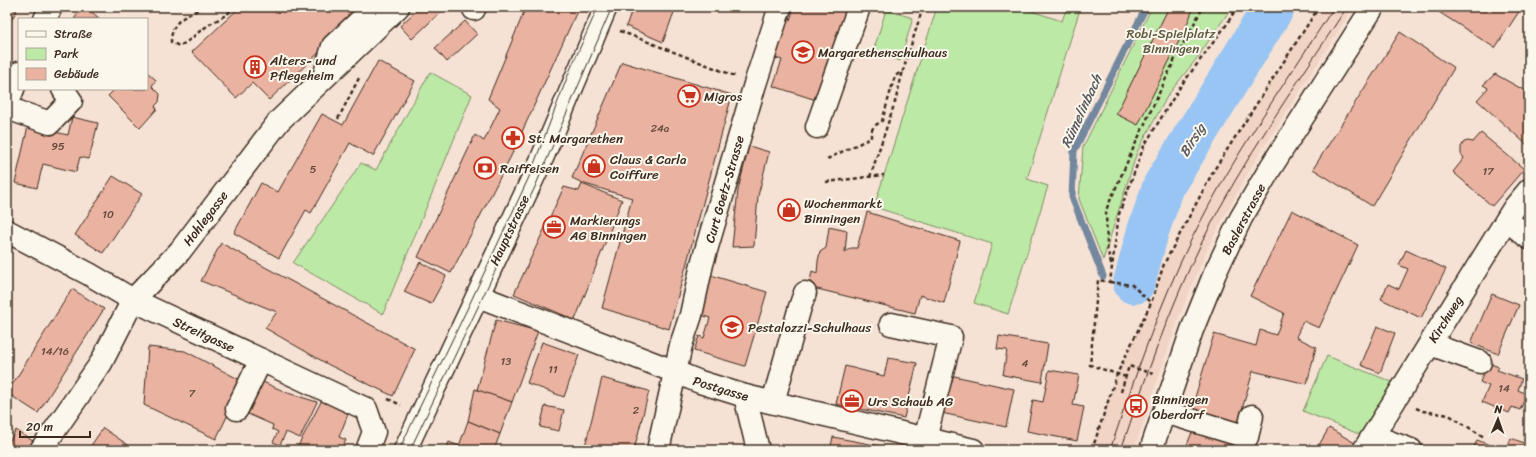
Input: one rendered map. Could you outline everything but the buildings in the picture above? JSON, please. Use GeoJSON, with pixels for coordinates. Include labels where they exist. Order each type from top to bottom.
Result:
{"type":"FeatureCollection","features":[{"type":"Feature","properties":{"kind":"street"},"geometry":{"type":"LineString","coordinates":[[46,18],[51,7]]}},
{"type":"Feature","properties":{"kind":"street"},"geometry":{"type":"LineString","coordinates":[[323,78],[333,46],[376,7]]}},
{"type":"Feature","properties":{"kind":"street","name":"Hohlegasse"},"geometry":{"type":"LineString","coordinates":[[41,450],[101,363],[133,300],[180,251],[279,121],[398,7]]}},
{"type":"Feature","properties":{"kind":"street","name":"Hauptstrasse"},"geometry":{"type":"LineString","coordinates":[[405,450],[540,163],[606,7]]}},
{"type":"Feature","properties":{"kind":"street","name":"Curt Goetz-Strasse"},"geometry":{"type":"LineString","coordinates":[[658,450],[702,264],[755,84],[780,7]]}},
{"type":"Feature","properties":{"kind":"street"},"geometry":{"type":"LineString","coordinates":[[818,127],[859,7]]}},
{"type":"Feature","properties":{"kind":"street","name":"Baslerstrasse"},"geometry":{"type":"LineString","coordinates":[[1151,450],[1192,330],[1215,273],[1242,218],[1271,167],[1373,7]]}},
{"type":"Feature","properties":{"kind":"street"},"geometry":{"type":"LineString","coordinates":[[18,76],[7,106],[50,123],[71,101],[64,90]]}},
{"type":"Feature","properties":{"kind":"street","name":"Kirchweg"},"geometry":{"type":"LineString","coordinates":[[1368,443],[1507,220],[1526,197]]}},
{"type":"Feature","properties":{"kind":"street"},"geometry":{"type":"LineString","coordinates":[[1507,220],[1529,238]]}},
{"type":"Feature","properties":{"kind":"street","name":"Streitgasse"},"geometry":{"type":"LineString","coordinates":[[7,231],[89,274],[133,300],[366,409],[374,432],[367,450]]}},
{"type":"Feature","properties":{"kind":"street","name":"Postgasse"},"geometry":{"type":"LineString","coordinates":[[478,296],[700,382],[745,396],[972,450]]}},
{"type":"Feature","properties":{"kind":"street"},"geometry":{"type":"LineString","coordinates":[[773,402],[802,300]]}},
{"type":"Feature","properties":{"kind":"street"},"geometry":{"type":"LineString","coordinates":[[891,324],[951,337],[924,439]]}},
{"type":"Feature","properties":{"kind":"street"},"geometry":{"type":"LineString","coordinates":[[1430,344],[1480,362]]}},
{"type":"Feature","properties":{"kind":"street"},"geometry":{"type":"LineString","coordinates":[[237,409],[261,360]]}},
{"type":"Feature","properties":{"kind":"street"},"geometry":{"type":"LineString","coordinates":[[745,396],[758,450]]}},
{"type":"Feature","properties":{"kind":"street"},"geometry":{"type":"LineString","coordinates":[[1164,412],[1247,437],[1252,416]]}},
{"type":"Feature","properties":{"kind":"street"},"geometry":{"type":"LineString","coordinates":[[1368,443],[1411,450]]}},
{"type":"Feature","properties":{"kind":"path"},"geometry":{"type":"LineString","coordinates":[[204,7],[180,19],[171,34],[171,42],[180,46],[187,43],[203,29],[230,12],[235,7]]}},
{"type":"Feature","properties":{"kind":"path"},"geometry":{"type":"LineString","coordinates":[[870,177],[895,102],[923,7]]}},
{"type":"Feature","properties":{"kind":"path"},"geometry":{"type":"LineString","coordinates":[[1112,266],[1107,248],[1106,210],[1175,60],[1203,7]]}},
{"type":"Feature","properties":{"kind":"path"},"geometry":{"type":"LineString","coordinates":[[1110,282],[1120,214],[1144,146],[1180,87],[1227,24],[1237,7]]}},
{"type":"Feature","properties":{"kind":"path"},"geometry":{"type":"LineString","coordinates":[[1092,450],[1117,374],[1151,303],[1164,264],[1214,170],[1319,7]]}},
{"type":"Feature","properties":{"kind":"path"},"geometry":{"type":"LineString","coordinates":[[644,40],[755,84]]}},
{"type":"Feature","properties":{"kind":"path"},"geometry":{"type":"LineString","coordinates":[[827,159],[871,138],[871,132],[874,126],[882,120],[895,76],[903,71]]}},
{"type":"Feature","properties":{"kind":"path"},"geometry":{"type":"LineString","coordinates":[[826,182],[884,175]]}},
{"type":"Feature","properties":{"kind":"path"},"geometry":{"type":"LineString","coordinates":[[1126,377],[1090,365],[1098,280],[1132,285],[1151,303]]}},
{"type":"Feature","properties":{"kind":"path"},"geometry":{"type":"LineString","coordinates":[[1121,392],[1130,366],[1156,375]]}},
{"type":"Feature","properties":{"kind":"path"},"geometry":{"type":"LineString","coordinates":[[1396,399],[1423,411],[1449,415],[1484,437]]}},
{"type":"Feature","properties":{"kind":"shaded area"},"geometry":{"type":"Polygon","coordinates":[[[1319,7],[1354,7],[1252,166],[1210,243],[1178,320],[1134,450],[1092,450],[1117,374],[1151,303],[1164,264],[1214,170],[1319,7]]]}},
{"type":"Feature","properties":{"kind":"green space"},"geometry":{"type":"Polygon","coordinates":[[[937,7],[1019,7],[1062,21],[1067,7],[1080,9],[1027,179],[1048,186],[1008,314],[974,303],[992,244],[874,207],[937,7]]]}},
{"type":"Feature","properties":{"kind":"green space","name":"Robi-Spielplatz Binningen"},"geometry":{"type":"Polygon","coordinates":[[[1152,7],[1232,7],[1197,58],[1168,95],[1137,152],[1103,260],[1079,199],[1083,147],[1152,7]]]}},
{"type":"Feature","properties":{"kind":"green space"},"geometry":{"type":"Polygon","coordinates":[[[886,10],[913,18],[900,61],[873,52],[886,10]]]}},
{"type":"Feature","properties":{"kind":"green space"},"geometry":{"type":"Polygon","coordinates":[[[430,72],[472,95],[383,314],[293,263],[361,163],[376,170],[430,72]]]}},
{"type":"Feature","properties":{"kind":"green space"},"geometry":{"type":"Polygon","coordinates":[[[1327,356],[1392,382],[1361,435],[1303,411],[1327,356]]]}},
{"type":"Feature","properties":{"kind":"waterway","name":"Rümelinbach"},"geometry":{"type":"LineString","coordinates":[[1103,276],[1072,197],[1074,151],[1146,7]]}},
{"type":"Feature","properties":{"kind":"waterway","name":"Birsig"},"geometry":{"type":"LineString","coordinates":[[1134,283],[1148,231],[1164,185],[1274,7]]}},
{"type":"Feature","properties":{"kind":"tram line"},"geometry":{"type":"LineString","coordinates":[[399,450],[529,177],[570,70],[598,7]]}},
{"type":"Feature","properties":{"kind":"tram line"},"geometry":{"type":"LineString","coordinates":[[410,450],[535,187],[612,7]]}},
{"type":"Feature","properties":{"kind":"tram line"},"geometry":{"type":"LineString","coordinates":[[1110,450],[1158,315],[1193,236],[1225,177],[1260,120],[1334,7]]}},
{"type":"Feature","properties":{"kind":"tram line"},"geometry":{"type":"LineString","coordinates":[[1121,450],[1148,371],[1168,319],[1202,242],[1253,151],[1347,7]]}},
{"type":"Feature","properties":{"kind":"place","name":"Margarethenschulhaus"},"geometry":{"type":"Point","coordinates":[803,52]}},
{"type":"Feature","properties":{"kind":"place","name":"Alters- und Pflegeheim"},"geometry":{"type":"Point","coordinates":[255,67]}},
{"type":"Feature","properties":{"kind":"place","name":"Migros"},"geometry":{"type":"Point","coordinates":[689,96]}},
{"type":"Feature","properties":{"kind":"place","name":"St. Margarethen"},"geometry":{"type":"Point","coordinates":[513,138]}},
{"type":"Feature","properties":{"kind":"place","name":"Claus & Carla Coiffure"},"geometry":{"type":"Point","coordinates":[594,166]}},
{"type":"Feature","properties":{"kind":"place","name":"Raiffeisen"},"geometry":{"type":"Point","coordinates":[485,168]}},
{"type":"Feature","properties":{"kind":"place","name":"Wochenmarkt Binningen"},"geometry":{"type":"Point","coordinates":[789,210]}},
{"type":"Feature","properties":{"kind":"place","name":"Markierungs AG Binningen"},"geometry":{"type":"Point","coordinates":[554,227]}},
{"type":"Feature","properties":{"kind":"place","name":"Pestalozzi-Schulhaus"},"geometry":{"type":"Point","coordinates":[732,327]}},
{"type":"Feature","properties":{"kind":"place","name":"Urs Schaub AG"},"geometry":{"type":"Point","coordinates":[852,401]}},
{"type":"Feature","properties":{"kind":"place","name":"Binningen Oberdorf"},"geometry":{"type":"Point","coordinates":[1136,406]}}]}
